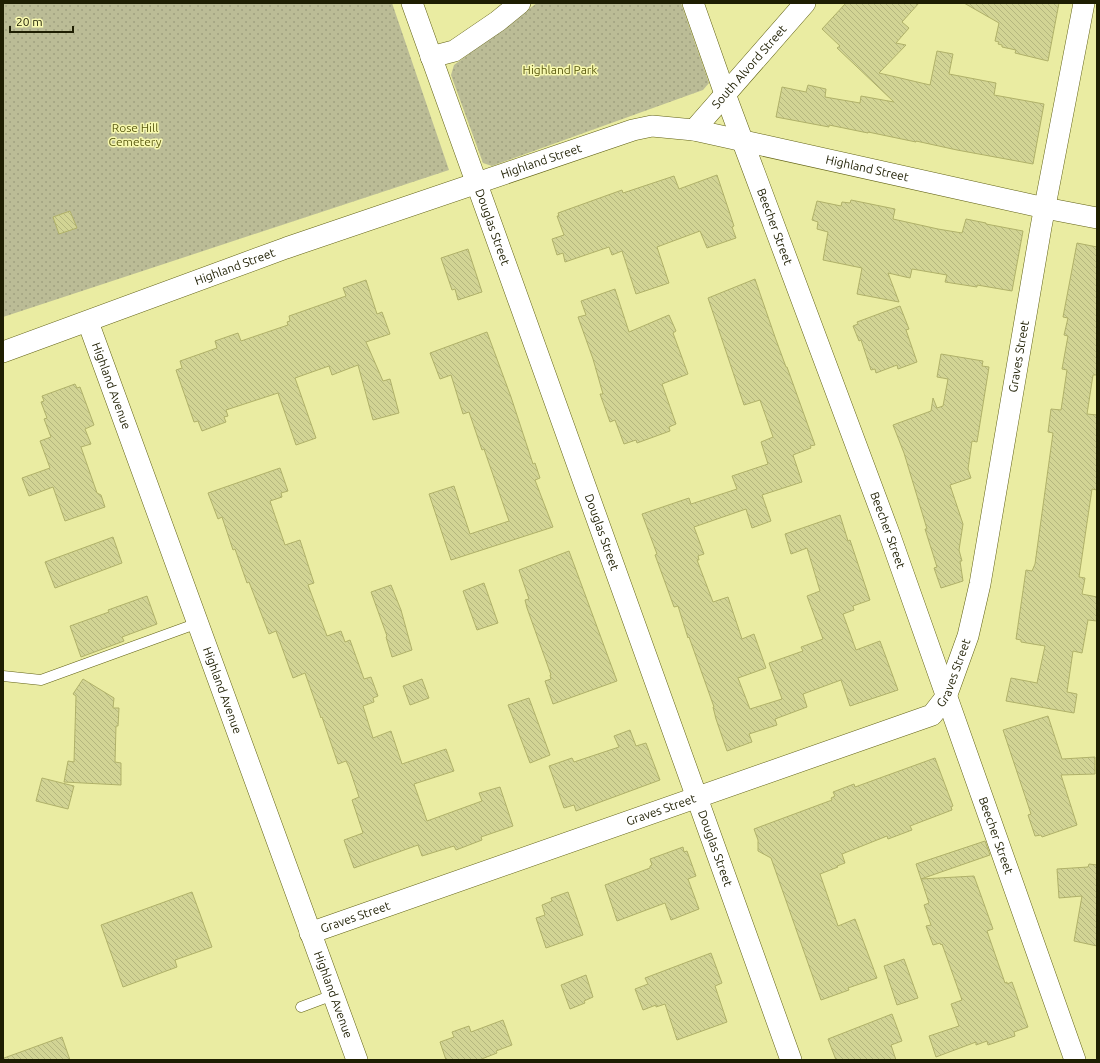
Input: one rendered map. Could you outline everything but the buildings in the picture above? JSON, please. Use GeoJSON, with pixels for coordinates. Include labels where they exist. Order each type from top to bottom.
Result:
{"type":"FeatureCollection","features":[{"type":"Feature","properties":{"kind":"street","name":"Douglas Street"},"geometry":{"type":"LineString","coordinates":[[412,3],[791,1060]]}},
{"type":"Feature","properties":{"kind":"street"},"geometry":{"type":"LineString","coordinates":[[431,58],[454,51],[498,21],[520,3]]}},
{"type":"Feature","properties":{"kind":"street","name":"Beecher Street"},"geometry":{"type":"LineString","coordinates":[[693,3],[725,94],[890,536],[1075,1060]]}},
{"type":"Feature","properties":{"kind":"street","name":"South Alvord Street"},"geometry":{"type":"LineString","coordinates":[[694,130],[805,3]]}},
{"type":"Feature","properties":{"kind":"street","name":"Graves Street"},"geometry":{"type":"LineString","coordinates":[[310,933],[932,715],[946,697],[968,636],[980,584],[1045,208],[1084,3]]}},
{"type":"Feature","properties":{"kind":"street","name":"Highland Street"},"geometry":{"type":"LineString","coordinates":[[3,352],[286,248],[633,130],[652,126],[694,130],[1045,208],[1097,218]]}},
{"type":"Feature","properties":{"kind":"street","name":"Highland Avenue"},"geometry":{"type":"LineString","coordinates":[[88,322],[357,1060]]}},
{"type":"Feature","properties":{"kind":"lane"},"geometry":{"type":"LineString","coordinates":[[3,676],[41,680],[198,623]]}},
{"type":"Feature","properties":{"kind":"lane"},"geometry":{"type":"LineString","coordinates":[[301,1007],[333,995]]}},
{"type":"Feature","properties":{"kind":"green space","name":"Rose Hill Cemetery"},"geometry":{"type":"Polygon","coordinates":[[[3,3],[392,3],[449,170],[3,317],[3,3]]]}},
{"type":"Feature","properties":{"kind":"green space","name":"Highland Park"},"geometry":{"type":"Polygon","coordinates":[[[537,3],[681,3],[709,83],[703,90],[492,166],[483,163],[451,75],[454,65],[537,3]]]}}]}
